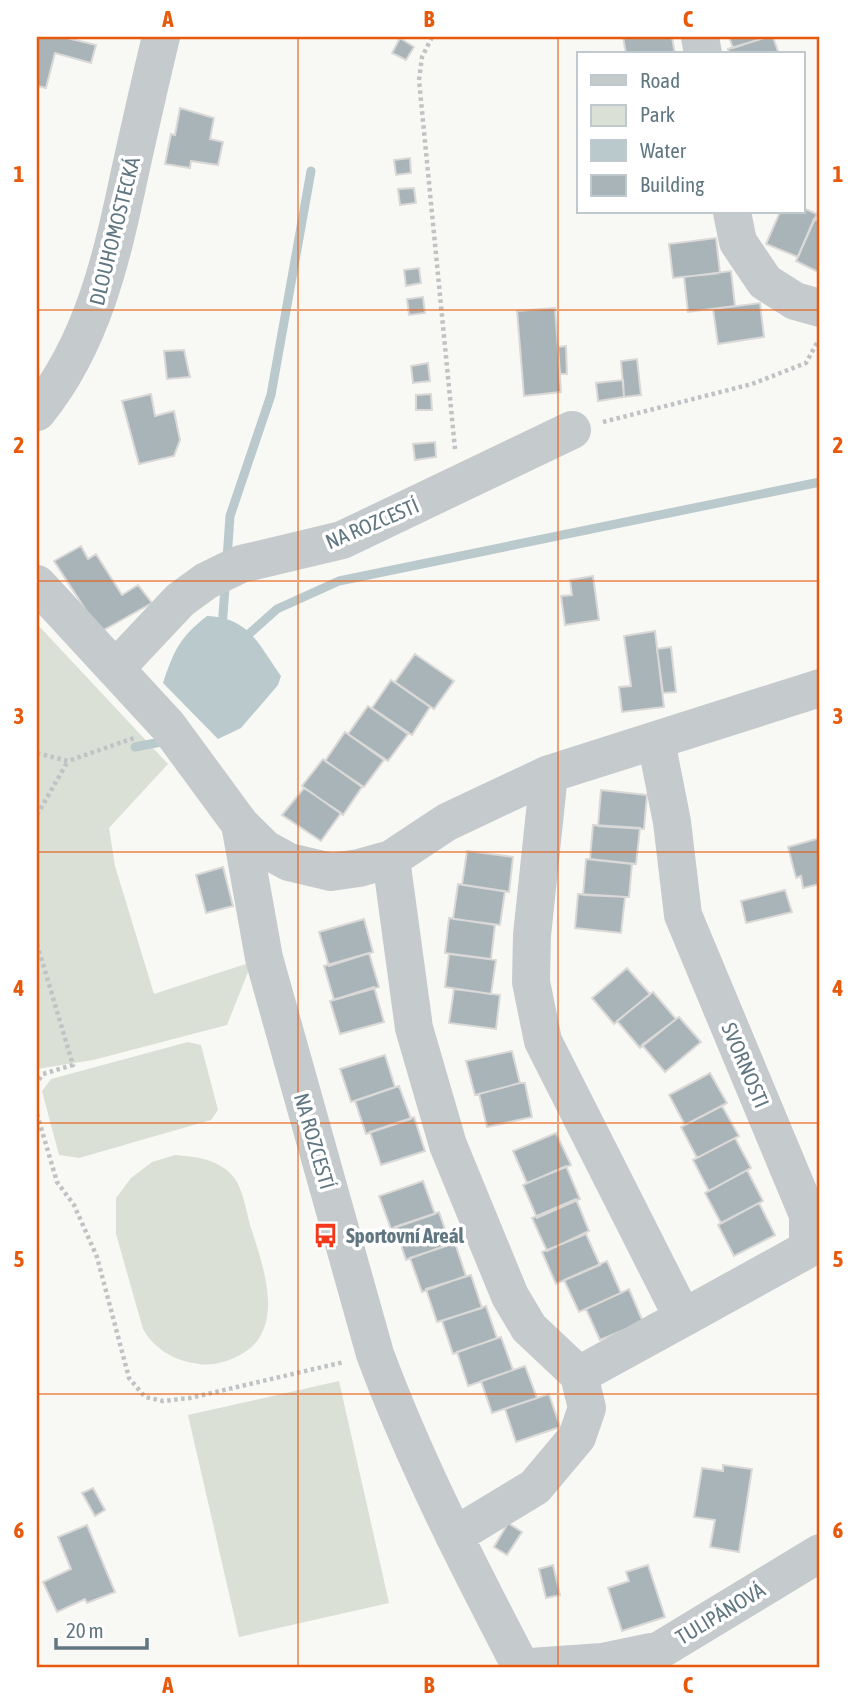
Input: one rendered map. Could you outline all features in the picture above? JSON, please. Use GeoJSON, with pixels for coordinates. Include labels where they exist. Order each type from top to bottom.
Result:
{"type":"FeatureCollection","features":[{"type":"Feature","properties":{"kind":"street","name":"DLOUHOMOSTECKÁ"},"geometry":{"type":"LineString","coordinates":[[37,412],[69,362],[94,314],[114,249],[161,37]]}},
{"type":"Feature","properties":{"kind":"street"},"geometry":{"type":"LineString","coordinates":[[732,214],[738,242],[765,282],[795,301],[820,308]]}},
{"type":"Feature","properties":{"kind":"street","name":"NA ROZCESTÍ"},"geometry":{"type":"LineString","coordinates":[[115,670],[180,600],[206,581],[240,565],[342,540],[572,430]]}},
{"type":"Feature","properties":{"kind":"street","name":"NA ROZCESTÍ"},"geometry":{"type":"LineString","coordinates":[[37,584],[168,726],[240,824],[264,958],[375,1354],[393,1403],[454,1536],[521,1667]]}},
{"type":"Feature","properties":{"kind":"street"},"geometry":{"type":"LineString","coordinates":[[240,824],[265,849],[289,862],[331,872],[359,868],[391,859],[447,822],[549,774],[818,696]]}},
{"type":"Feature","properties":{"kind":"street","name":"SVORNOSTI"},"geometry":{"type":"LineString","coordinates":[[579,1375],[808,1250],[808,1215],[683,915],[671,822],[656,741]]}},
{"type":"Feature","properties":{"kind":"street"},"geometry":{"type":"LineString","coordinates":[[549,774],[532,935],[531,982],[542,1041],[683,1318]]}},
{"type":"Feature","properties":{"kind":"street"},"geometry":{"type":"LineString","coordinates":[[391,859],[414,1028],[448,1145],[510,1296],[529,1328],[579,1375],[587,1408],[577,1437],[535,1487],[454,1536]]}},
{"type":"Feature","properties":{"kind":"street","name":"TULIPÁNOVÁ"},"geometry":{"type":"LineString","coordinates":[[531,1667],[602,1662],[660,1650],[820,1553]]}},
{"type":"Feature","properties":{"kind":"path"},"geometry":{"type":"LineString","coordinates":[[432,37],[422,57],[419,80],[458,484]]}},
{"type":"Feature","properties":{"kind":"path"},"geometry":{"type":"LineString","coordinates":[[572,430],[752,384],[806,363],[820,336]]}},
{"type":"Feature","properties":{"kind":"path"},"geometry":{"type":"LineString","coordinates":[[37,753],[68,761],[168,726]]}},
{"type":"Feature","properties":{"kind":"path"},"geometry":{"type":"LineString","coordinates":[[37,815],[68,761]]}},
{"type":"Feature","properties":{"kind":"path"},"geometry":{"type":"LineString","coordinates":[[37,944],[73,1065],[43,1074],[37,1082]]}},
{"type":"Feature","properties":{"kind":"path"},"geometry":{"type":"LineString","coordinates":[[37,1114],[57,1182],[74,1205],[97,1257],[130,1378],[145,1397],[163,1401],[190,1398],[375,1354]]}},
{"type":"Feature","properties":{"kind":"green space"},"geometry":{"type":"Polygon","coordinates":[[[37,624],[168,764],[109,828],[115,866],[154,994],[252,962],[227,1025],[93,1060],[37,1069],[37,624]]]}},
{"type":"Feature","properties":{"kind":"green space"},"geometry":{"type":"Polygon","coordinates":[[[188,1042],[201,1045],[218,1110],[211,1120],[79,1158],[59,1155],[42,1091],[51,1079],[188,1042]]]}},
{"type":"Feature","properties":{"kind":"green space"},"geometry":{"type":"Polygon","coordinates":[[[175,1155],[211,1161],[234,1178],[244,1199],[266,1280],[267,1317],[262,1333],[252,1346],[236,1357],[218,1363],[204,1364],[182,1360],[153,1343],[143,1329],[116,1234],[116,1198],[131,1178],[152,1162],[175,1155]]]}},
{"type":"Feature","properties":{"kind":"green space"},"geometry":{"type":"Polygon","coordinates":[[[339,1381],[389,1603],[239,1637],[188,1415],[339,1381]]]}},
{"type":"Feature","properties":{"kind":"water"},"geometry":{"type":"Polygon","coordinates":[[[207,616],[222,618],[243,627],[259,643],[281,676],[278,685],[241,728],[218,739],[163,683],[179,646],[190,631],[207,616]]]}},
{"type":"Feature","properties":{"kind":"building"},"geometry":{"type":"Polygon","coordinates":[[[37,37],[63,37],[96,45],[91,63],[55,53],[46,88],[37,86],[37,37]]]}},
{"type":"Feature","properties":{"kind":"building"},"geometry":{"type":"Polygon","coordinates":[[[623,37],[672,37],[675,52],[626,52],[623,37]]]}},
{"type":"Feature","properties":{"kind":"building"},"geometry":{"type":"Polygon","coordinates":[[[729,37],[767,37],[733,48],[729,37]]]}},
{"type":"Feature","properties":{"kind":"building"},"geometry":{"type":"Polygon","coordinates":[[[773,37],[778,52],[729,52],[728,49],[773,37]]]}},
{"type":"Feature","properties":{"kind":"building"},"geometry":{"type":"Polygon","coordinates":[[[400,38],[414,47],[406,60],[392,53],[400,38]]]}},
{"type":"Feature","properties":{"kind":"building"},"geometry":{"type":"Polygon","coordinates":[[[180,108],[214,118],[210,139],[223,142],[218,165],[191,161],[190,168],[165,164],[171,134],[175,135],[180,108]]]}},
{"type":"Feature","properties":{"kind":"building"},"geometry":{"type":"Polygon","coordinates":[[[410,158],[411,173],[396,175],[394,160],[410,158]]]}},
{"type":"Feature","properties":{"kind":"building"},"geometry":{"type":"Polygon","coordinates":[[[414,188],[416,203],[400,205],[398,189],[414,188]]]}},
{"type":"Feature","properties":{"kind":"building"},"geometry":{"type":"Polygon","coordinates":[[[804,208],[817,214],[798,257],[766,244],[779,214],[804,214],[804,208]]]}},
{"type":"Feature","properties":{"kind":"building"},"geometry":{"type":"Polygon","coordinates":[[[814,219],[820,222],[820,273],[796,261],[814,219]]]}},
{"type":"Feature","properties":{"kind":"building"},"geometry":{"type":"Polygon","coordinates":[[[716,238],[720,273],[673,278],[669,244],[716,238]]]}},
{"type":"Feature","properties":{"kind":"building"},"geometry":{"type":"Polygon","coordinates":[[[419,268],[421,283],[406,286],[404,270],[419,268]]]}},
{"type":"Feature","properties":{"kind":"building"},"geometry":{"type":"Polygon","coordinates":[[[731,271],[735,306],[688,312],[684,277],[731,271]]]}},
{"type":"Feature","properties":{"kind":"building"},"geometry":{"type":"Polygon","coordinates":[[[423,297],[425,313],[409,315],[407,299],[423,297]]]}},
{"type":"Feature","properties":{"kind":"building"},"geometry":{"type":"Polygon","coordinates":[[[760,303],[764,337],[718,344],[713,309],[760,303]]]}},
{"type":"Feature","properties":{"kind":"building"},"geometry":{"type":"Polygon","coordinates":[[[555,308],[561,392],[524,396],[517,311],[555,308]]]}},
{"type":"Feature","properties":{"kind":"building"},"geometry":{"type":"Polygon","coordinates":[[[566,346],[567,374],[560,374],[558,347],[566,346]]]}},
{"type":"Feature","properties":{"kind":"building"},"geometry":{"type":"Polygon","coordinates":[[[184,350],[190,377],[167,379],[164,351],[184,350]]]}},
{"type":"Feature","properties":{"kind":"building"},"geometry":{"type":"Polygon","coordinates":[[[637,359],[641,395],[624,397],[621,361],[637,359]]]}},
{"type":"Feature","properties":{"kind":"building"},"geometry":{"type":"Polygon","coordinates":[[[428,363],[430,381],[413,383],[411,366],[428,363]]]}},
{"type":"Feature","properties":{"kind":"building"},"geometry":{"type":"Polygon","coordinates":[[[623,380],[624,397],[598,401],[596,383],[623,380]]]}},
{"type":"Feature","properties":{"kind":"building"},"geometry":{"type":"Polygon","coordinates":[[[151,394],[155,416],[174,411],[180,440],[174,456],[139,464],[122,401],[151,394]]]}},
{"type":"Feature","properties":{"kind":"building"},"geometry":{"type":"Polygon","coordinates":[[[431,394],[432,410],[416,410],[416,395],[431,394]]]}},
{"type":"Feature","properties":{"kind":"building"},"geometry":{"type":"Polygon","coordinates":[[[435,442],[436,457],[415,460],[413,444],[435,442]]]}},
{"type":"Feature","properties":{"kind":"building"},"geometry":{"type":"Polygon","coordinates":[[[81,546],[88,559],[96,554],[122,595],[138,585],[152,603],[100,632],[54,561],[81,546]]]}},
{"type":"Feature","properties":{"kind":"building"},"geometry":{"type":"Polygon","coordinates":[[[593,576],[599,620],[565,625],[561,596],[572,595],[570,580],[593,576]]]}},
{"type":"Feature","properties":{"kind":"building"},"geometry":{"type":"Polygon","coordinates":[[[655,631],[664,707],[622,712],[619,687],[631,686],[624,636],[655,631]]]}},
{"type":"Feature","properties":{"kind":"building"},"geometry":{"type":"Polygon","coordinates":[[[671,647],[676,692],[663,693],[657,649],[671,647]]]}},
{"type":"Feature","properties":{"kind":"building"},"geometry":{"type":"Polygon","coordinates":[[[415,654],[454,681],[434,709],[395,682],[415,654]]]}},
{"type":"Feature","properties":{"kind":"building"},"geometry":{"type":"Polygon","coordinates":[[[391,680],[430,707],[412,735],[372,708],[391,680]]]}},
{"type":"Feature","properties":{"kind":"building"},"geometry":{"type":"Polygon","coordinates":[[[368,706],[408,734],[388,761],[348,734],[368,706]]]}},
{"type":"Feature","properties":{"kind":"building"},"geometry":{"type":"Polygon","coordinates":[[[345,732],[384,760],[364,787],[325,761],[345,732]]]}},
{"type":"Feature","properties":{"kind":"building"},"geometry":{"type":"Polygon","coordinates":[[[323,759],[362,787],[343,815],[302,786],[323,759]]]}},
{"type":"Feature","properties":{"kind":"building"},"geometry":{"type":"Polygon","coordinates":[[[304,788],[341,813],[321,841],[282,815],[304,788]]]}},
{"type":"Feature","properties":{"kind":"building"},"geometry":{"type":"Polygon","coordinates":[[[601,790],[647,795],[644,829],[598,826],[601,790]]]}},
{"type":"Feature","properties":{"kind":"building"},"geometry":{"type":"Polygon","coordinates":[[[593,825],[640,828],[636,864],[590,859],[593,825]]]}},
{"type":"Feature","properties":{"kind":"building"},"geometry":{"type":"Polygon","coordinates":[[[820,838],[820,884],[803,888],[801,876],[796,878],[788,847],[820,838]]]}},
{"type":"Feature","properties":{"kind":"building"},"geometry":{"type":"Polygon","coordinates":[[[467,851],[513,857],[509,892],[462,885],[467,851]]]}},
{"type":"Feature","properties":{"kind":"building"},"geometry":{"type":"Polygon","coordinates":[[[586,859],[632,864],[629,897],[583,895],[586,859]]]}},
{"type":"Feature","properties":{"kind":"building"},"geometry":{"type":"Polygon","coordinates":[[[223,867],[233,906],[206,913],[196,875],[223,867]]]}},
{"type":"Feature","properties":{"kind":"building"},"geometry":{"type":"Polygon","coordinates":[[[458,884],[505,891],[500,925],[453,919],[458,884]]]}},
{"type":"Feature","properties":{"kind":"building"},"geometry":{"type":"Polygon","coordinates":[[[785,890],[792,912],[746,923],[741,901],[785,890]]]}},
{"type":"Feature","properties":{"kind":"building"},"geometry":{"type":"Polygon","coordinates":[[[578,894],[625,897],[621,933],[575,928],[578,894]]]}},
{"type":"Feature","properties":{"kind":"building"},"geometry":{"type":"Polygon","coordinates":[[[449,918],[495,925],[491,959],[445,953],[449,918]]]}},
{"type":"Feature","properties":{"kind":"building"},"geometry":{"type":"Polygon","coordinates":[[[364,919],[373,952],[329,966],[319,932],[364,919]]]}},
{"type":"Feature","properties":{"kind":"building"},"geometry":{"type":"Polygon","coordinates":[[[369,953],[379,987],[334,1000],[324,966],[369,953]]]}},
{"type":"Feature","properties":{"kind":"building"},"geometry":{"type":"Polygon","coordinates":[[[449,954],[496,960],[491,994],[445,987],[449,954]]]}},
{"type":"Feature","properties":{"kind":"building"},"geometry":{"type":"Polygon","coordinates":[[[627,968],[650,994],[614,1024],[592,998],[627,968]]]}},
{"type":"Feature","properties":{"kind":"building"},"geometry":{"type":"Polygon","coordinates":[[[374,987],[384,1022],[340,1034],[330,1001],[374,987]]]}},
{"type":"Feature","properties":{"kind":"building"},"geometry":{"type":"Polygon","coordinates":[[[454,989],[500,995],[496,1029],[449,1023],[454,989]]]}},
{"type":"Feature","properties":{"kind":"building"},"geometry":{"type":"Polygon","coordinates":[[[653,992],[676,1019],[640,1048],[617,1021],[653,992]]]}},
{"type":"Feature","properties":{"kind":"building"},"geometry":{"type":"Polygon","coordinates":[[[679,1017],[701,1042],[665,1072],[642,1045],[679,1017]]]}},
{"type":"Feature","properties":{"kind":"building"},"geometry":{"type":"Polygon","coordinates":[[[512,1051],[520,1083],[475,1095],[466,1061],[512,1051]]]}},
{"type":"Feature","properties":{"kind":"building"},"geometry":{"type":"Polygon","coordinates":[[[385,1055],[395,1087],[351,1102],[340,1069],[385,1055]]]}},
{"type":"Feature","properties":{"kind":"building"},"geometry":{"type":"Polygon","coordinates":[[[710,1073],[727,1103],[685,1125],[669,1095],[710,1073]]]}},
{"type":"Feature","properties":{"kind":"building"},"geometry":{"type":"Polygon","coordinates":[[[525,1083],[532,1117],[487,1127],[479,1094],[525,1083]]]}},
{"type":"Feature","properties":{"kind":"building"},"geometry":{"type":"Polygon","coordinates":[[[399,1086],[411,1119],[366,1134],[355,1101],[399,1086]]]}},
{"type":"Feature","properties":{"kind":"building"},"geometry":{"type":"Polygon","coordinates":[[[722,1106],[739,1136],[697,1158],[681,1127],[722,1106]]]}},
{"type":"Feature","properties":{"kind":"building"},"geometry":{"type":"Polygon","coordinates":[[[414,1117],[425,1151],[381,1165],[370,1132],[414,1117]]]}},
{"type":"Feature","properties":{"kind":"building"},"geometry":{"type":"Polygon","coordinates":[[[556,1133],[571,1165],[527,1183],[513,1151],[556,1133]]]}},
{"type":"Feature","properties":{"kind":"building"},"geometry":{"type":"Polygon","coordinates":[[[735,1138],[751,1168],[709,1191],[693,1160],[735,1138]]]}},
{"type":"Feature","properties":{"kind":"building"},"geometry":{"type":"Polygon","coordinates":[[[566,1166],[580,1199],[537,1218],[523,1185],[566,1166]]]}},
{"type":"Feature","properties":{"kind":"building"},"geometry":{"type":"Polygon","coordinates":[[[747,1170],[763,1201],[721,1223],[705,1193],[747,1170]]]}},
{"type":"Feature","properties":{"kind":"building"},"geometry":{"type":"Polygon","coordinates":[[[423,1181],[435,1214],[391,1229],[379,1196],[423,1181]]]}},
{"type":"Feature","properties":{"kind":"building"},"geometry":{"type":"Polygon","coordinates":[[[576,1199],[589,1231],[547,1251],[532,1218],[576,1199]]]}},
{"type":"Feature","properties":{"kind":"building"},"geometry":{"type":"Polygon","coordinates":[[[759,1203],[775,1235],[734,1256],[718,1225],[759,1203]]]}},
{"type":"Feature","properties":{"kind":"building"},"geometry":{"type":"Polygon","coordinates":[[[439,1212],[450,1244],[406,1260],[395,1227],[439,1212]]]}},
{"type":"Feature","properties":{"kind":"building"},"geometry":{"type":"Polygon","coordinates":[[[586,1234],[600,1265],[556,1284],[542,1252],[586,1234]]]}},
{"type":"Feature","properties":{"kind":"building"},"geometry":{"type":"Polygon","coordinates":[[[455,1243],[466,1276],[422,1292],[410,1258],[455,1243]]]}},
{"type":"Feature","properties":{"kind":"building"},"geometry":{"type":"Polygon","coordinates":[[[607,1261],[621,1293],[579,1312],[564,1280],[607,1261]]]}},
{"type":"Feature","properties":{"kind":"building"},"geometry":{"type":"Polygon","coordinates":[[[471,1275],[482,1308],[437,1322],[426,1289],[471,1275]]]}},
{"type":"Feature","properties":{"kind":"building"},"geometry":{"type":"Polygon","coordinates":[[[629,1289],[643,1322],[600,1340],[586,1309],[629,1289]]]}},
{"type":"Feature","properties":{"kind":"building"},"geometry":{"type":"Polygon","coordinates":[[[486,1306],[497,1338],[453,1354],[442,1321],[486,1306]]]}},
{"type":"Feature","properties":{"kind":"building"},"geometry":{"type":"Polygon","coordinates":[[[501,1337],[513,1370],[468,1386],[457,1352],[501,1337]]]}},
{"type":"Feature","properties":{"kind":"building"},"geometry":{"type":"Polygon","coordinates":[[[525,1366],[537,1398],[492,1413],[481,1381],[525,1366]]]}},
{"type":"Feature","properties":{"kind":"building"},"geometry":{"type":"Polygon","coordinates":[[[549,1394],[560,1427],[516,1442],[505,1409],[549,1394]]]}},
{"type":"Feature","properties":{"kind":"building"},"geometry":{"type":"Polygon","coordinates":[[[723,1465],[752,1469],[739,1552],[710,1547],[715,1520],[694,1517],[702,1468],[723,1471],[723,1465]]]}},
{"type":"Feature","properties":{"kind":"building"},"geometry":{"type":"Polygon","coordinates":[[[93,1488],[105,1510],[95,1516],[82,1493],[93,1488]]]}},
{"type":"Feature","properties":{"kind":"building"},"geometry":{"type":"Polygon","coordinates":[[[508,1523],[522,1532],[507,1555],[494,1547],[508,1523]]]}},
{"type":"Feature","properties":{"kind":"building"},"geometry":{"type":"Polygon","coordinates":[[[87,1525],[115,1592],[87,1603],[85,1599],[57,1612],[43,1582],[71,1569],[58,1537],[87,1525]]]}},
{"type":"Feature","properties":{"kind":"building"},"geometry":{"type":"Polygon","coordinates":[[[553,1565],[560,1595],[546,1598],[539,1569],[553,1565]]]}},
{"type":"Feature","properties":{"kind":"building"},"geometry":{"type":"Polygon","coordinates":[[[648,1565],[665,1617],[622,1631],[608,1588],[629,1581],[626,1572],[648,1565]]]}},
{"type":"Feature","properties":{"kind":"waterway"},"geometry":{"type":"LineString","coordinates":[[227,559],[230,516],[271,395],[311,171]]}},
{"type":"Feature","properties":{"kind":"waterway"},"geometry":{"type":"LineString","coordinates":[[241,641],[277,609],[339,581],[820,482]]}},
{"type":"Feature","properties":{"kind":"waterway"},"geometry":{"type":"LineString","coordinates":[[222,628],[225,588]]}},
{"type":"Feature","properties":{"kind":"waterway"},"geometry":{"type":"LineString","coordinates":[[135,747],[161,742]]}},
{"type":"Feature","properties":{"kind":"place","name":"Sportovní Areál"},"geometry":{"type":"Point","coordinates":[326,1235]}}]}
